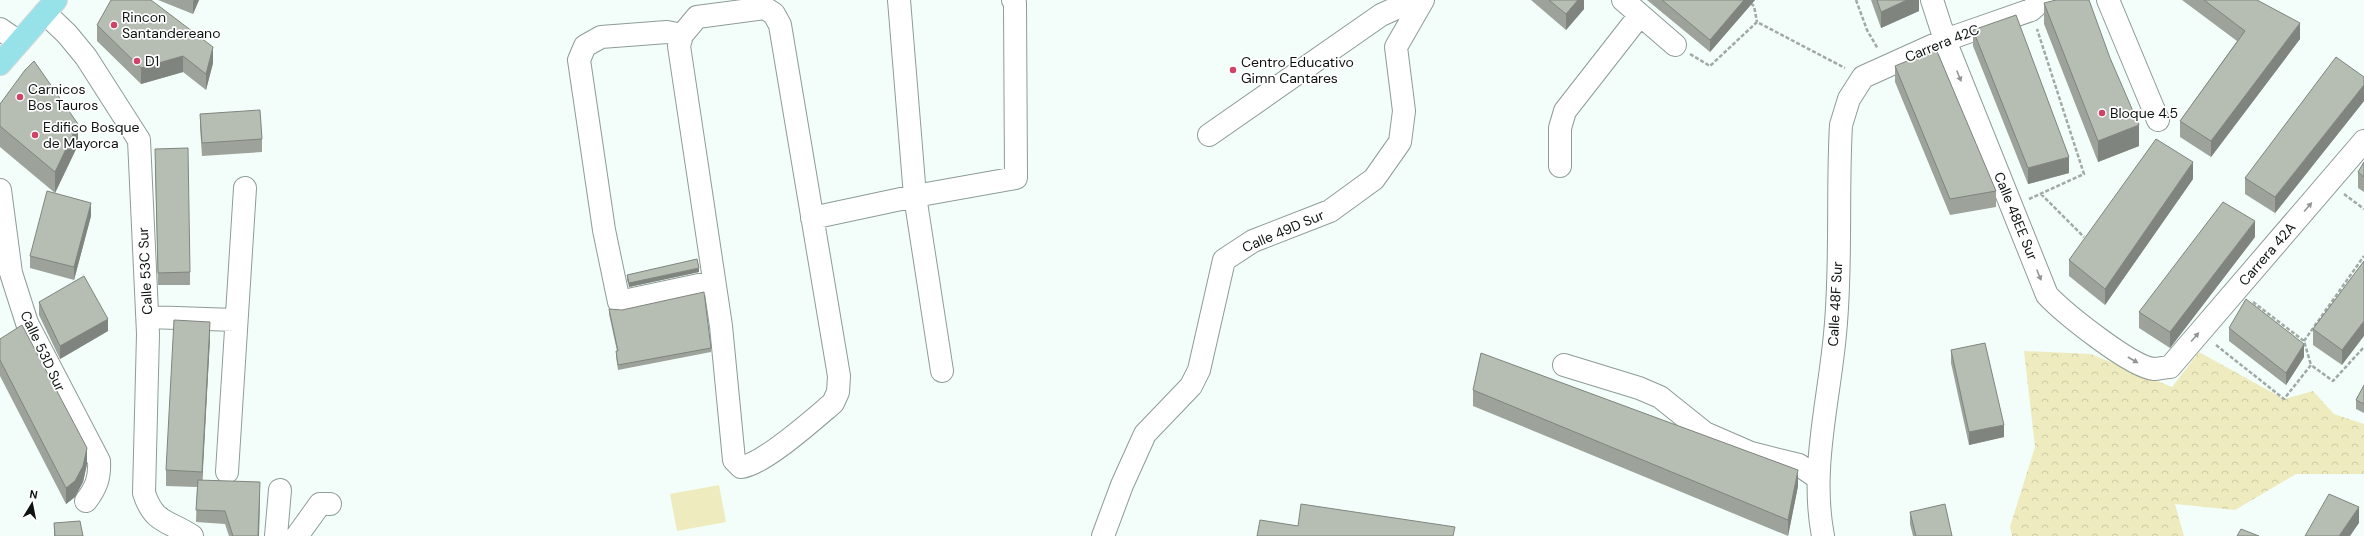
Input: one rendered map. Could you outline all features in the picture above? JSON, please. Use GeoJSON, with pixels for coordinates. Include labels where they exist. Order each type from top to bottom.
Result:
{"type":"FeatureCollection","features":[{"type":"Feature","properties":{"kind":"main road"},"geometry":{"type":"LineString","coordinates":[[8,52],[50,6]]}},
{"type":"Feature","properties":{"kind":"street"},"geometry":{"type":"LineString","coordinates":[[904,0],[899,0],[915,196],[942,372]]}},
{"type":"Feature","properties":{"kind":"street"},"geometry":{"type":"LineString","coordinates":[[812,218],[915,196],[1016,178],[1015,3],[1013,0]]}},
{"type":"Feature","properties":{"kind":"street"},"geometry":{"type":"LineString","coordinates":[[1209,135],[1381,15],[1414,0]]}},
{"type":"Feature","properties":{"kind":"street","name":"Calle 49D Sur"},"geometry":{"type":"LineString","coordinates":[[1104,536],[1122,485],[1145,434],[1191,386],[1199,370],[1224,260],[1253,241],[1330,211],[1374,179],[1400,142],[1404,111],[1396,47],[1423,0]]}},
{"type":"Feature","properties":{"kind":"street"},"geometry":{"type":"LineString","coordinates":[[1623,0],[1674,45]]}},
{"type":"Feature","properties":{"kind":"street","name":"Calle 48EE Sur"},"geometry":{"type":"LineString","coordinates":[[1932,0],[1945,40],[2047,295],[2060,309],[2134,362],[2154,369],[2170,367]]}},
{"type":"Feature","properties":{"kind":"street"},"geometry":{"type":"LineString","coordinates":[[2108,0],[2158,120]]}},
{"type":"Feature","properties":{"kind":"street","name":"Carrera 42C"},"geometry":{"type":"LineString","coordinates":[[1863,77],[1945,40],[2037,5]]}},
{"type":"Feature","properties":{"kind":"street","name":"Calle 53C Sur"},"geometry":{"type":"LineString","coordinates":[[50,6],[67,34],[120,98],[139,140],[148,317],[144,493],[149,509],[162,520],[192,536]]}},
{"type":"Feature","properties":{"kind":"street"},"geometry":{"type":"LineString","coordinates":[[695,8],[765,8],[774,14],[780,25],[839,376],[838,392],[833,403],[750,466],[741,467],[734,460],[721,326],[713,282],[679,46],[682,35],[695,8]]}},
{"type":"Feature","properties":{"kind":"street"},"geometry":{"type":"LineString","coordinates":[[1560,166],[1560,128],[1565,111],[1640,15]]}},
{"type":"Feature","properties":{"kind":"street"},"geometry":{"type":"LineString","coordinates":[[0,29],[8,52]]}},
{"type":"Feature","properties":{"kind":"street"},"geometry":{"type":"LineString","coordinates":[[682,35],[667,32],[601,37],[585,46],[579,60],[604,230],[619,302],[713,282]]}},
{"type":"Feature","properties":{"kind":"street","name":"Calle 48F Sur"},"geometry":{"type":"LineString","coordinates":[[1823,536],[1818,478],[1835,333],[1841,125],[1849,99],[1863,77]]}},
{"type":"Feature","properties":{"kind":"street","name":"Carrera 42A"},"geometry":{"type":"LineString","coordinates":[[2170,367],[2364,142]]}},
{"type":"Feature","properties":{"kind":"street"},"geometry":{"type":"LineString","coordinates":[[227,472],[235,320],[245,188]]}},
{"type":"Feature","properties":{"kind":"street","name":"Calle 53D Sur"},"geometry":{"type":"LineString","coordinates":[[0,190],[11,273],[27,323],[99,461],[100,475],[94,490],[86,501]]}},
{"type":"Feature","properties":{"kind":"street"},"geometry":{"type":"LineString","coordinates":[[148,317],[235,320]]}},
{"type":"Feature","properties":{"kind":"street"},"geometry":{"type":"LineString","coordinates":[[1564,365],[1654,394],[1660,397],[1705,433],[1751,453],[1799,465],[1818,478]]}},
{"type":"Feature","properties":{"kind":"street"},"geometry":{"type":"LineString","coordinates":[[276,536],[280,490]]}},
{"type":"Feature","properties":{"kind":"street"},"geometry":{"type":"LineString","coordinates":[[298,536],[320,504],[330,504]]}},
{"type":"Feature","properties":{"kind":"path"},"geometry":{"type":"LineString","coordinates":[[1746,0],[1754,6],[1757,22]]}},
{"type":"Feature","properties":{"kind":"path"},"geometry":{"type":"LineString","coordinates":[[1856,0],[1867,30],[1888,66]]}},
{"type":"Feature","properties":{"kind":"path"},"geometry":{"type":"LineString","coordinates":[[2011,205],[2042,194],[2084,174],[2037,5]]}},
{"type":"Feature","properties":{"kind":"path"},"geometry":{"type":"LineString","coordinates":[[1674,45],[1710,66],[1757,22]]}},
{"type":"Feature","properties":{"kind":"path"},"geometry":{"type":"LineString","coordinates":[[1757,22],[1863,77]]}},
{"type":"Feature","properties":{"kind":"path"},"geometry":{"type":"LineString","coordinates":[[2328,183],[2364,209]]}},
{"type":"Feature","properties":{"kind":"path"},"geometry":{"type":"LineString","coordinates":[[2042,194],[2084,237]]}},
{"type":"Feature","properties":{"kind":"path"},"geometry":{"type":"LineString","coordinates":[[2304,341],[2364,256]]}},
{"type":"Feature","properties":{"kind":"path"},"geometry":{"type":"LineString","coordinates":[[2237,289],[2304,341],[2311,365],[2333,382],[2364,347]]}},
{"type":"Feature","properties":{"kind":"path"},"geometry":{"type":"LineString","coordinates":[[2200,332],[2284,399],[2311,365]]}},
{"type":"Feature","properties":{"kind":"green space"},"geometry":{"type":"Polygon","coordinates":[[[2024,351],[2091,354],[2172,387],[2199,352],[2284,399],[2313,391],[2334,414],[2364,424],[2364,474],[2296,474],[2235,510],[2175,504],[2184,536],[2012,536],[2010,527],[2035,447],[2024,351]]]}},
{"type":"Feature","properties":{"kind":"green space"},"geometry":{"type":"Polygon","coordinates":[[[719,485],[726,522],[677,531],[670,494],[719,485]]]}},
{"type":"Feature","properties":{"kind":"building"},"geometry":{"type":"Polygon","coordinates":[[[111,0],[151,0],[213,47],[206,74],[183,56],[141,68],[97,25],[111,0]]]}},
{"type":"Feature","properties":{"kind":"building"},"geometry":{"type":"Polygon","coordinates":[[[1549,0],[1578,0],[1566,14],[1549,0]]]}},
{"type":"Feature","properties":{"kind":"building"},"geometry":{"type":"Polygon","coordinates":[[[1662,0],[1744,0],[1710,40],[1662,0]]]}},
{"type":"Feature","properties":{"kind":"building"},"geometry":{"type":"Polygon","coordinates":[[[1877,0],[1907,0],[1881,12],[1877,0]]]}},
{"type":"Feature","properties":{"kind":"building","name":"Bloque 4.5"},"geometry":{"type":"Polygon","coordinates":[[[2056,0],[2089,0],[2110,58],[2139,125],[2098,141],[2044,3],[2056,0]]]}},
{"type":"Feature","properties":{"kind":"building"},"geometry":{"type":"Polygon","coordinates":[[[2204,0],[2257,0],[2300,23],[2211,141],[2180,121],[2245,31],[2204,0]]]}},
{"type":"Feature","properties":{"kind":"building"},"geometry":{"type":"Polygon","coordinates":[[[2016,15],[2069,157],[2028,168],[1973,30],[2016,15]]]}},
{"type":"Feature","properties":{"kind":"building"},"geometry":{"type":"Polygon","coordinates":[[[1936,49],[1996,191],[1950,199],[1895,66],[1936,49]]]}},
{"type":"Feature","properties":{"kind":"building"},"geometry":{"type":"Polygon","coordinates":[[[2336,57],[2364,77],[2364,85],[2275,197],[2245,178],[2336,57]]]}},
{"type":"Feature","properties":{"kind":"building","name":"Edifico Bosque de Mayorca"},"geometry":{"type":"Polygon","coordinates":[[[34,61],[78,124],[55,172],[0,126],[0,104],[25,70],[34,61]]]}},
{"type":"Feature","properties":{"kind":"building"},"geometry":{"type":"Polygon","coordinates":[[[260,110],[262,139],[202,143],[200,114],[260,110]]]}},
{"type":"Feature","properties":{"kind":"building"},"geometry":{"type":"Polygon","coordinates":[[[2156,139],[2193,162],[2105,289],[2069,260],[2156,139]]]}},
{"type":"Feature","properties":{"kind":"building"},"geometry":{"type":"Polygon","coordinates":[[[188,148],[190,272],[158,273],[155,149],[188,148]]]}},
{"type":"Feature","properties":{"kind":"building"},"geometry":{"type":"Polygon","coordinates":[[[2364,162],[2364,177],[2358,172],[2364,162]]]}},
{"type":"Feature","properties":{"kind":"building"},"geometry":{"type":"Polygon","coordinates":[[[47,191],[91,203],[74,267],[30,256],[47,191]]]}},
{"type":"Feature","properties":{"kind":"building"},"geometry":{"type":"Polygon","coordinates":[[[2223,202],[2255,221],[2170,332],[2139,312],[2223,202]]]}},
{"type":"Feature","properties":{"kind":"building"},"geometry":{"type":"Polygon","coordinates":[[[697,259],[699,268],[629,283],[627,275],[697,259]]]}},
{"type":"Feature","properties":{"kind":"building"},"geometry":{"type":"Polygon","coordinates":[[[2364,261],[2364,321],[2342,350],[2313,329],[2364,261]]]}},
{"type":"Feature","properties":{"kind":"building"},"geometry":{"type":"Polygon","coordinates":[[[84,276],[108,319],[60,346],[39,302],[84,276]]]}},
{"type":"Feature","properties":{"kind":"building"},"geometry":{"type":"Polygon","coordinates":[[[704,292],[711,348],[618,365],[616,351],[618,351],[609,309],[622,310],[704,292]]]}},
{"type":"Feature","properties":{"kind":"building"},"geometry":{"type":"Polygon","coordinates":[[[2246,299],[2304,344],[2286,373],[2229,328],[2246,299]]]}},
{"type":"Feature","properties":{"kind":"building"},"geometry":{"type":"Polygon","coordinates":[[[174,320],[210,322],[202,472],[166,470],[174,320]]]}},
{"type":"Feature","properties":{"kind":"building"},"geometry":{"type":"Polygon","coordinates":[[[22,325],[87,448],[83,466],[75,481],[66,488],[0,360],[0,339],[22,325]]]}},
{"type":"Feature","properties":{"kind":"building"},"geometry":{"type":"Polygon","coordinates":[[[1985,343],[2004,425],[1969,432],[1951,350],[1985,343]]]}},
{"type":"Feature","properties":{"kind":"building"},"geometry":{"type":"Polygon","coordinates":[[[1481,353],[1798,470],[1788,520],[1473,390],[1481,353]]]}},
{"type":"Feature","properties":{"kind":"building"},"geometry":{"type":"Polygon","coordinates":[[[2364,385],[2364,404],[2356,400],[2364,385]]]}},
{"type":"Feature","properties":{"kind":"building"},"geometry":{"type":"Polygon","coordinates":[[[198,480],[260,482],[258,536],[233,536],[225,511],[196,510],[198,480]]]}},
{"type":"Feature","properties":{"kind":"building"},"geometry":{"type":"Polygon","coordinates":[[[2329,494],[2359,507],[2339,536],[2305,536],[2329,494]]]}},
{"type":"Feature","properties":{"kind":"building"},"geometry":{"type":"Polygon","coordinates":[[[1301,504],[1455,527],[1453,536],[1257,536],[1260,520],[1298,526],[1301,504]]]}},
{"type":"Feature","properties":{"kind":"building"},"geometry":{"type":"Polygon","coordinates":[[[1945,504],[1952,536],[1916,536],[1910,512],[1945,504]]]}},
{"type":"Feature","properties":{"kind":"building"},"geometry":{"type":"Polygon","coordinates":[[[80,521],[83,536],[55,536],[54,523],[80,521]]]}},
{"type":"Feature","properties":{"kind":"building"},"geometry":{"type":"Polygon","coordinates":[[[2241,529],[2259,536],[2237,536],[2241,529]]]}},
{"type":"Feature","properties":{"kind":"place","name":"Rincon Santandereano"},"geometry":{"type":"Point","coordinates":[114,25]}},
{"type":"Feature","properties":{"kind":"place","name":"D1"},"geometry":{"type":"Point","coordinates":[137,61]}},
{"type":"Feature","properties":{"kind":"place","name":"Centro Educativo Gimn Cantares"},"geometry":{"type":"Point","coordinates":[1233,70]}},
{"type":"Feature","properties":{"kind":"place","name":"Carnicos Bos Tauros"},"geometry":{"type":"Point","coordinates":[20,97]}},
{"type":"Feature","properties":{"kind":"place","name":"Bloque 4.5"},"geometry":{"type":"Point","coordinates":[2102,113]}},
{"type":"Feature","properties":{"kind":"place","name":"Edifico Bosque de Mayorca"},"geometry":{"type":"Point","coordinates":[35,135]}}]}
